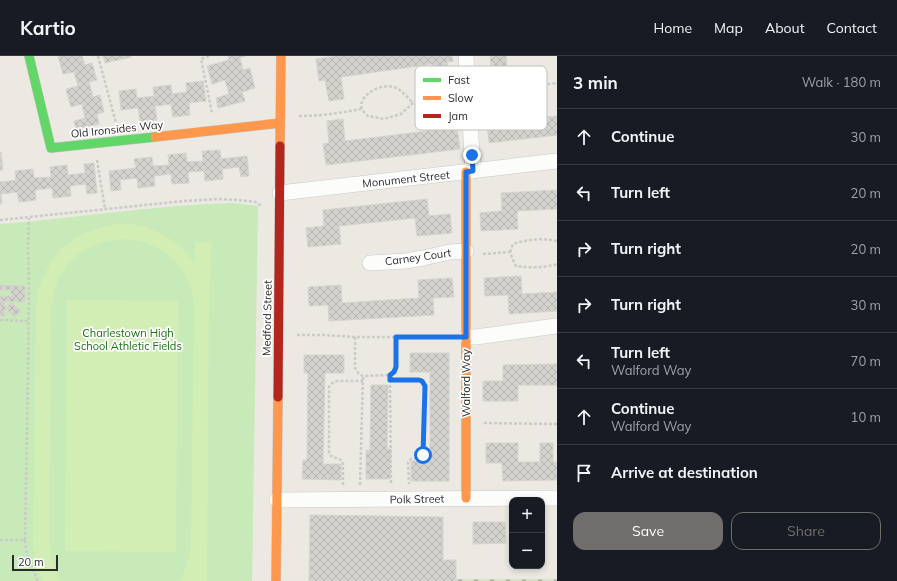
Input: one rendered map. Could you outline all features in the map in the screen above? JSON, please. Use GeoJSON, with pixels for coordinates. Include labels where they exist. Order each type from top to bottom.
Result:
{"type":"FeatureCollection","features":[{"type":"Feature","properties":{"kind":"street","name":"Old Ironsides Way"},"geometry":{"type":"LineString","coordinates":[[29,56],[51,148],[280,123]]}},
{"type":"Feature","properties":{"kind":"street","name":"Medford Street"},"geometry":{"type":"LineString","coordinates":[[276,581],[280,56]]}},
{"type":"Feature","properties":{"kind":"street","name":"Walford Way"},"geometry":{"type":"LineString","coordinates":[[466,56],[467,66]]}},
{"type":"Feature","properties":{"kind":"street","name":"Walford Way"},"geometry":{"type":"LineString","coordinates":[[466,498],[466,254],[469,130]]}},
{"type":"Feature","properties":{"kind":"street","name":"Monument Street"},"geometry":{"type":"LineString","coordinates":[[280,193],[557,162]]}},
{"type":"Feature","properties":{"kind":"street","name":"Carney Court"},"geometry":{"type":"LineString","coordinates":[[370,263],[406,261],[450,252],[466,254]]}},
{"type":"Feature","properties":{"kind":"street"},"geometry":{"type":"LineString","coordinates":[[466,337],[476,337],[556,326]]}},
{"type":"Feature","properties":{"kind":"street","name":"Polk Street"},"geometry":{"type":"LineString","coordinates":[[277,500],[557,498]]}},
{"type":"Feature","properties":{"kind":"path"},"geometry":{"type":"LineString","coordinates":[[98,56],[117,127]]}},
{"type":"Feature","properties":{"kind":"path"},"geometry":{"type":"LineString","coordinates":[[209,56],[201,59],[212,116]]}},
{"type":"Feature","properties":{"kind":"path"},"geometry":{"type":"LineString","coordinates":[[547,84],[557,83]]}},
{"type":"Feature","properties":{"kind":"path"},"geometry":{"type":"LineString","coordinates":[[383,87],[394,87],[404,93],[413,103],[402,114],[384,120],[368,116],[361,109],[362,102],[365,97],[371,92],[383,87]]}},
{"type":"Feature","properties":{"kind":"path"},"geometry":{"type":"LineString","coordinates":[[298,116],[315,116],[361,109]]}},
{"type":"Feature","properties":{"kind":"path"},"geometry":{"type":"LineString","coordinates":[[95,143],[105,209]]}},
{"type":"Feature","properties":{"kind":"path"},"geometry":{"type":"LineString","coordinates":[[0,220],[184,201],[220,199],[256,202],[262,206]]}},
{"type":"Feature","properties":{"kind":"path"},"geometry":{"type":"LineString","coordinates":[[29,218],[25,540],[29,560],[38,581]]}},
{"type":"Feature","properties":{"kind":"path"},"geometry":{"type":"LineString","coordinates":[[557,241],[538,239],[525,240],[513,244],[510,252],[516,266],[542,267],[557,264]]}},
{"type":"Feature","properties":{"kind":"path"},"geometry":{"type":"LineString","coordinates":[[466,254],[510,252]]}},
{"type":"Feature","properties":{"kind":"path"},"geometry":{"type":"LineString","coordinates":[[0,320],[28,321]]}},
{"type":"Feature","properties":{"kind":"path"},"geometry":{"type":"LineString","coordinates":[[278,335],[466,337]]}},
{"type":"Feature","properties":{"kind":"path"},"geometry":{"type":"LineString","coordinates":[[355,337],[355,368],[359,374],[363,376],[390,375],[394,372],[396,367],[396,337]]}},
{"type":"Feature","properties":{"kind":"path"},"geometry":{"type":"LineString","coordinates":[[390,375],[391,487]]}},
{"type":"Feature","properties":{"kind":"path"},"geometry":{"type":"LineString","coordinates":[[360,487],[363,376]]}},
{"type":"Feature","properties":{"kind":"path"},"geometry":{"type":"LineString","coordinates":[[390,380],[419,380],[422,381],[425,386],[423,456],[422,458],[411,459],[408,462],[409,487]]}},
{"type":"Feature","properties":{"kind":"path"},"geometry":{"type":"LineString","coordinates":[[343,488],[342,462],[341,460],[333,458],[329,454],[329,387],[334,382],[338,381],[363,381]]}},
{"type":"Feature","properties":{"kind":"path"},"geometry":{"type":"LineString","coordinates":[[466,424],[557,424]]}},
{"type":"Feature","properties":{"kind":"path"},"geometry":{"type":"LineString","coordinates":[[0,540],[25,540]]}},
{"type":"Feature","properties":{"kind":"green space","name":"Charlestown High School Athletic Fields"},"geometry":{"type":"Polygon","coordinates":[[[234,203],[258,206],[252,581],[0,581],[0,224],[175,206],[234,203]]]}},
{"type":"Feature","properties":{"kind":"green space"},"geometry":{"type":"Polygon","coordinates":[[[117,224],[145,227],[160,233],[179,246],[195,263],[195,242],[212,243],[209,295],[207,581],[179,581],[188,562],[191,542],[193,295],[186,276],[176,263],[164,252],[135,240],[119,239],[103,242],[83,251],[63,270],[55,289],[51,315],[49,539],[52,561],[61,581],[43,581],[35,562],[33,546],[36,303],[39,288],[42,279],[52,261],[66,245],[90,231],[117,224]]]}},
{"type":"Feature","properties":{"kind":"green space"},"geometry":{"type":"Polygon","coordinates":[[[67,300],[178,301],[176,552],[65,551],[67,300]]]}},
{"type":"Feature","properties":{"kind":"green space"},"geometry":{"type":"Polygon","coordinates":[[[456,579],[557,579],[557,581],[456,581],[456,579]]]}},
{"type":"Feature","properties":{"kind":"building"},"geometry":{"type":"Polygon","coordinates":[[[58,56],[82,56],[85,65],[92,63],[97,80],[89,82],[93,97],[100,95],[104,112],[97,114],[99,124],[76,129],[74,121],[85,118],[82,104],[71,107],[66,89],[78,86],[74,72],[63,74],[58,56]]]}},
{"type":"Feature","properties":{"kind":"building"},"geometry":{"type":"Polygon","coordinates":[[[103,56],[131,56],[131,57],[105,63],[103,56]]]}},
{"type":"Feature","properties":{"kind":"building"},"geometry":{"type":"Polygon","coordinates":[[[228,56],[246,56],[240,58],[243,70],[250,68],[255,88],[242,92],[245,101],[218,108],[216,98],[229,94],[225,80],[212,84],[207,66],[229,60],[228,56]]]}},
{"type":"Feature","properties":{"kind":"building"},"geometry":{"type":"Polygon","coordinates":[[[336,56],[452,56],[453,61],[447,62],[448,66],[432,66],[432,64],[341,77],[344,99],[329,101],[325,80],[319,81],[316,59],[336,56]]]}},
{"type":"Feature","properties":{"kind":"building"},"geometry":{"type":"Polygon","coordinates":[[[490,56],[506,56],[507,66],[491,66],[490,56]]]}},
{"type":"Feature","properties":{"kind":"building"},"geometry":{"type":"Polygon","coordinates":[[[203,81],[206,101],[189,103],[190,115],[173,117],[171,104],[155,106],[157,120],[140,122],[138,108],[121,110],[119,91],[136,89],[137,98],[154,96],[153,87],[171,85],[172,94],[187,92],[186,83],[203,81]]]}},
{"type":"Feature","properties":{"kind":"building"},"geometry":{"type":"Polygon","coordinates":[[[557,116],[557,135],[489,143],[488,130],[547,130],[547,117],[557,116]]]}},
{"type":"Feature","properties":{"kind":"building"},"geometry":{"type":"Polygon","coordinates":[[[343,119],[345,141],[436,130],[457,130],[460,149],[326,165],[323,144],[329,143],[327,121],[343,119]]]}},
{"type":"Feature","properties":{"kind":"building"},"geometry":{"type":"Polygon","coordinates":[[[220,150],[221,159],[247,156],[249,176],[241,177],[239,167],[222,169],[223,179],[205,181],[204,171],[188,172],[189,183],[172,184],[171,174],[154,176],[155,186],[138,188],[137,178],[120,180],[121,190],[111,191],[109,171],[136,168],[134,159],[152,157],[153,166],[169,165],[168,155],[186,153],[187,162],[203,161],[202,151],[220,150]]]}},
{"type":"Feature","properties":{"kind":"building"},"geometry":{"type":"Polygon","coordinates":[[[1,152],[3,170],[0,170],[1,152]]]}},
{"type":"Feature","properties":{"kind":"building"},"geometry":{"type":"Polygon","coordinates":[[[94,163],[97,193],[87,194],[86,184],[70,186],[71,196],[53,198],[52,188],[35,190],[36,200],[19,202],[17,192],[1,194],[2,204],[0,204],[0,182],[16,180],[15,171],[33,169],[34,178],[51,177],[50,167],[67,165],[68,175],[85,173],[84,164],[94,163]]]}},
{"type":"Feature","properties":{"kind":"building"},"geometry":{"type":"Polygon","coordinates":[[[557,190],[557,209],[517,211],[518,229],[481,231],[480,213],[502,211],[501,193],[557,190]]]}},
{"type":"Feature","properties":{"kind":"building"},"geometry":{"type":"Polygon","coordinates":[[[427,199],[429,216],[450,214],[452,233],[417,236],[415,218],[339,226],[341,244],[308,247],[306,228],[324,226],[323,210],[427,199]]]}},
{"type":"Feature","properties":{"kind":"building"},"geometry":{"type":"Polygon","coordinates":[[[521,276],[522,294],[557,292],[557,311],[509,314],[508,295],[485,296],[484,278],[521,276]]]}},
{"type":"Feature","properties":{"kind":"building"},"geometry":{"type":"Polygon","coordinates":[[[452,278],[454,297],[433,298],[434,315],[329,321],[328,305],[309,306],[308,287],[341,285],[342,303],[419,298],[418,280],[452,278]]]}},
{"type":"Feature","properties":{"kind":"building"},"geometry":{"type":"Polygon","coordinates":[[[0,285],[25,286],[25,302],[0,301],[0,296],[11,296],[11,290],[0,290],[0,285]]]}},
{"type":"Feature","properties":{"kind":"building"},"geometry":{"type":"Polygon","coordinates":[[[0,302],[5,302],[5,316],[0,316],[0,302]]]}},
{"type":"Feature","properties":{"kind":"building"},"geometry":{"type":"Polygon","coordinates":[[[11,302],[21,311],[15,317],[6,309],[11,302]]]}},
{"type":"Feature","properties":{"kind":"building"},"geometry":{"type":"Polygon","coordinates":[[[410,353],[449,353],[449,481],[411,481],[411,461],[430,461],[430,372],[410,372],[410,353]]]}},
{"type":"Feature","properties":{"kind":"building"},"geometry":{"type":"Polygon","coordinates":[[[304,355],[344,355],[344,373],[325,373],[323,464],[341,464],[341,480],[302,479],[303,460],[307,460],[308,373],[304,373],[304,355]]]}},
{"type":"Feature","properties":{"kind":"building"},"geometry":{"type":"Polygon","coordinates":[[[557,364],[557,385],[518,385],[518,401],[483,401],[483,381],[503,381],[503,365],[557,364]]]}},
{"type":"Feature","properties":{"kind":"building"},"geometry":{"type":"Polygon","coordinates":[[[371,385],[388,385],[387,449],[391,449],[390,479],[366,479],[366,450],[370,450],[371,385]]]}},
{"type":"Feature","properties":{"kind":"building"},"geometry":{"type":"Polygon","coordinates":[[[486,443],[518,443],[518,462],[540,462],[540,443],[553,443],[553,462],[557,462],[557,480],[503,481],[502,463],[486,463],[486,443]]]}},
{"type":"Feature","properties":{"kind":"building"},"geometry":{"type":"Polygon","coordinates":[[[310,515],[443,517],[443,560],[456,560],[456,581],[309,581],[310,515]]]}},
{"type":"Feature","properties":{"kind":"building"},"geometry":{"type":"Polygon","coordinates":[[[473,522],[505,522],[506,543],[473,544],[473,522]]]}},
{"type":"Feature","properties":{"kind":"traffic: fast"},"geometry":{"type":"LineString","coordinates":[[29,56],[51,148],[155,137]]}},
{"type":"Feature","properties":{"kind":"traffic: slow"},"geometry":{"type":"LineString","coordinates":[[280,146],[281,56]]}},
{"type":"Feature","properties":{"kind":"traffic: slow"},"geometry":{"type":"LineString","coordinates":[[155,137],[280,123]]}},
{"type":"Feature","properties":{"kind":"traffic: slow"},"geometry":{"type":"LineString","coordinates":[[466,172],[466,498]]}},
{"type":"Feature","properties":{"kind":"traffic: slow"},"geometry":{"type":"LineString","coordinates":[[276,581],[278,397]]}},
{"type":"Feature","properties":{"kind":"traffic: jam"},"geometry":{"type":"LineString","coordinates":[[278,397],[280,146]]}},
{"type":"Feature","properties":{"kind":"route"},"geometry":{"type":"LineString","coordinates":[[423,455],[425,386],[421,380],[390,380],[390,375],[394,372],[396,367],[396,337],[466,337],[465,188],[466,172],[473,171],[472,155]]}}]}
